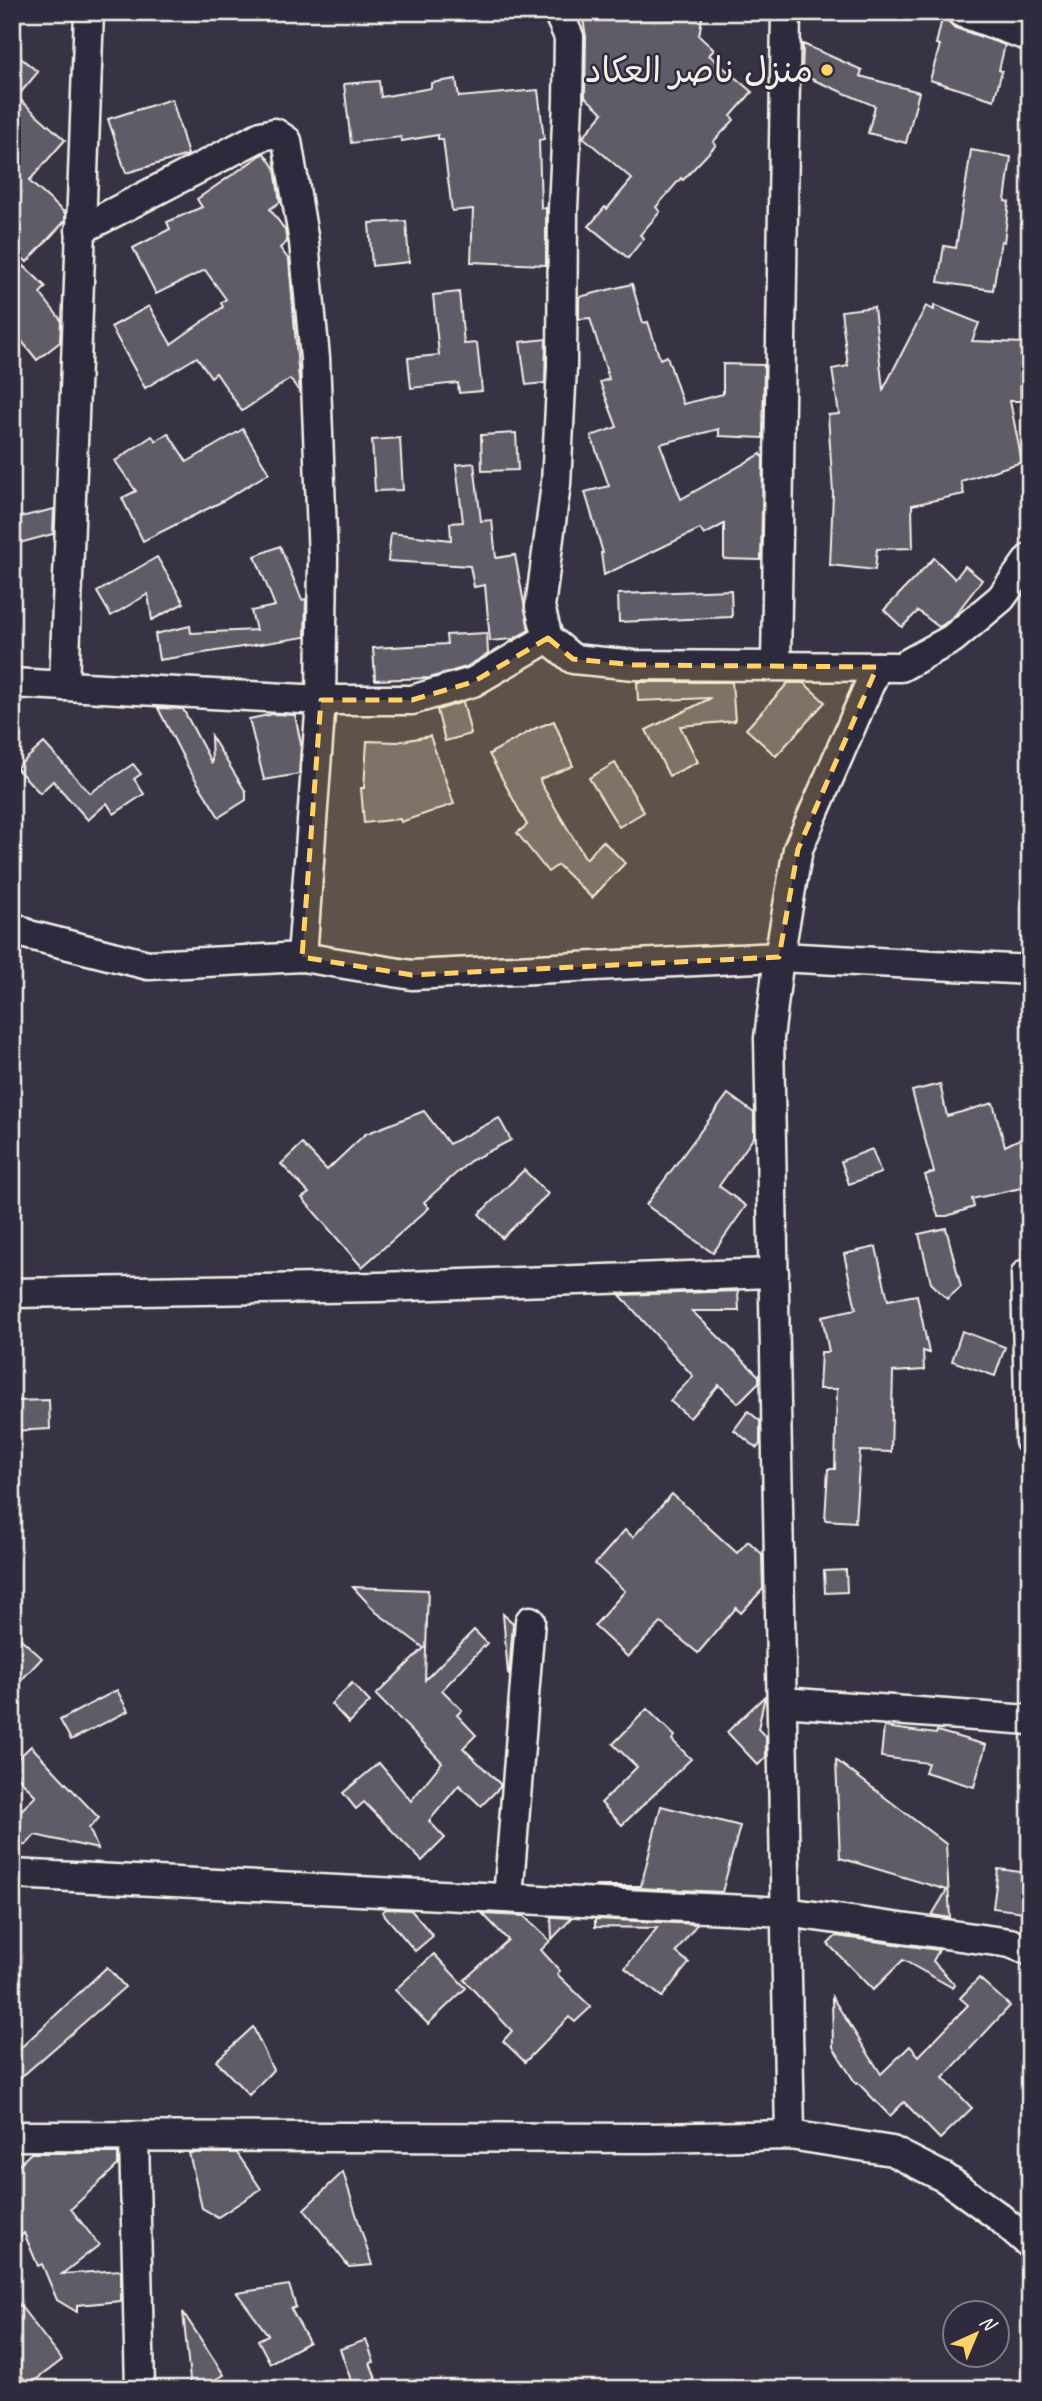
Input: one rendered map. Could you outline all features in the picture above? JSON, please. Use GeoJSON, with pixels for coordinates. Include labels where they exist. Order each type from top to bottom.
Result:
{"type":"FeatureCollection","features":[{"type":"Feature","properties":{"kind":"street"},"geometry":{"type":"LineString","coordinates":[[64,686],[89,12]]}},
{"type":"Feature","properties":{"kind":"street"},"geometry":{"type":"LineString","coordinates":[[558,12],[569,37],[568,102],[562,209],[562,368],[555,484],[540,607],[548,638],[573,659],[635,665],[901,667],[952,639],[1001,598],[1030,558]]}},
{"type":"Feature","properties":{"kind":"street"},"geometry":{"type":"LineString","coordinates":[[776,665],[786,12]]}},
{"type":"Feature","properties":{"kind":"street"},"geometry":{"type":"LineString","coordinates":[[961,12],[1030,37]]}},
{"type":"Feature","properties":{"kind":"street"},"geometry":{"type":"LineString","coordinates":[[80,230],[261,136],[275,133],[287,141],[304,242],[315,358],[323,559],[321,700],[302,957]]}},
{"type":"Feature","properties":{"kind":"street"},"geometry":{"type":"LineString","coordinates":[[12,683],[321,700],[412,701],[473,682],[548,638]]}},
{"type":"Feature","properties":{"kind":"street"},"geometry":{"type":"LineString","coordinates":[[790,2135],[769,1038],[779,957],[798,849],[877,667]]}},
{"type":"Feature","properties":{"kind":"street"},"geometry":{"type":"LineString","coordinates":[[12,926],[29,935],[148,965],[302,957],[412,975],[779,957],[1030,970]]}},
{"type":"Feature","properties":{"kind":"street"},"geometry":{"type":"LineString","coordinates":[[12,1293],[379,1287],[774,1273]]}},
{"type":"Feature","properties":{"kind":"street"},"geometry":{"type":"LineString","coordinates":[[1030,1274],[1026,1274],[1030,1441]]}},
{"type":"Feature","properties":{"kind":"street"},"geometry":{"type":"LineString","coordinates":[[508,1898],[530,1621]]}},
{"type":"Feature","properties":{"kind":"street"},"geometry":{"type":"LineString","coordinates":[[782,1702],[1030,1720]]}},
{"type":"Feature","properties":{"kind":"street"},"geometry":{"type":"LineString","coordinates":[[12,1874],[786,1912],[1010,1943],[1030,1951]]}},
{"type":"Feature","properties":{"kind":"street"},"geometry":{"type":"LineString","coordinates":[[12,2136],[650,2138],[790,2135],[892,2151],[945,2178],[999,2217],[1030,2244]]}},
{"type":"Feature","properties":{"kind":"street"},"geometry":{"type":"LineString","coordinates":[[134,2138],[140,2389]]}},
{"type":"Feature","properties":{"kind":"highlighted area"},"geometry":{"type":"Polygon","coordinates":[[[548,638],[573,659],[635,665],[877,667],[798,849],[779,957],[412,975],[302,957],[321,700],[412,700],[473,682],[548,638]]]}},
{"type":"Feature","properties":{"kind":"building"},"geometry":{"type":"Polygon","coordinates":[[[703,12],[699,36],[714,50],[709,55],[752,92],[731,116],[734,120],[713,142],[716,145],[683,180],[681,178],[656,207],[660,212],[640,235],[644,238],[628,258],[589,226],[632,179],[583,137],[603,113],[585,97],[586,37],[582,13],[703,12]]]}},
{"type":"Feature","properties":{"kind":"building"},"geometry":{"type":"Polygon","coordinates":[[[942,19],[955,28],[1005,45],[999,70],[1002,71],[994,100],[930,80],[940,45],[936,44],[942,19]]]}},
{"type":"Feature","properties":{"kind":"building"},"geometry":{"type":"Polygon","coordinates":[[[803,44],[862,70],[860,76],[919,92],[906,143],[868,133],[875,106],[802,75],[803,44]]]}},
{"type":"Feature","properties":{"kind":"building"},"geometry":{"type":"Polygon","coordinates":[[[12,51],[38,72],[17,97],[65,140],[29,181],[65,213],[65,221],[27,262],[12,249],[12,51]]]}},
{"type":"Feature","properties":{"kind":"building"},"geometry":{"type":"Polygon","coordinates":[[[456,79],[459,97],[538,90],[544,139],[539,140],[541,208],[546,208],[546,265],[471,262],[473,209],[452,211],[443,139],[438,139],[438,135],[402,141],[401,137],[351,143],[344,84],[379,81],[381,97],[431,88],[431,83],[456,79]]]}},
{"type":"Feature","properties":{"kind":"building"},"geometry":{"type":"Polygon","coordinates":[[[172,99],[188,155],[126,173],[108,119],[172,99]]]}},
{"type":"Feature","properties":{"kind":"building"},"geometry":{"type":"Polygon","coordinates":[[[971,150],[1011,157],[1005,201],[1009,202],[1004,242],[1001,241],[993,290],[938,282],[944,246],[956,248],[971,150]]]}},
{"type":"Feature","properties":{"kind":"building"},"geometry":{"type":"Polygon","coordinates":[[[264,153],[275,169],[280,202],[270,209],[285,230],[287,242],[280,248],[289,260],[300,392],[290,379],[242,411],[216,373],[211,377],[197,357],[145,388],[111,327],[149,306],[171,344],[223,307],[221,303],[226,299],[205,270],[156,294],[133,248],[170,229],[167,222],[202,207],[197,199],[264,153]]]}},
{"type":"Feature","properties":{"kind":"building"},"geometry":{"type":"Polygon","coordinates":[[[406,221],[409,262],[372,266],[369,223],[406,221]]]}},
{"type":"Feature","properties":{"kind":"building"},"geometry":{"type":"Polygon","coordinates":[[[22,264],[46,287],[40,293],[61,320],[60,342],[37,360],[12,329],[12,275],[22,264]]]}},
{"type":"Feature","properties":{"kind":"building"},"geometry":{"type":"Polygon","coordinates":[[[632,284],[643,323],[648,322],[660,359],[667,356],[683,404],[723,394],[723,364],[764,365],[763,438],[719,436],[719,429],[660,444],[681,499],[761,454],[761,560],[724,559],[724,524],[704,535],[700,529],[604,575],[603,553],[585,492],[609,486],[591,436],[617,427],[600,382],[609,379],[590,318],[579,319],[579,297],[632,284]]]}},
{"type":"Feature","properties":{"kind":"building"},"geometry":{"type":"Polygon","coordinates":[[[459,292],[464,344],[477,343],[482,391],[459,393],[458,383],[411,388],[408,358],[439,355],[433,295],[459,292]]]}},
{"type":"Feature","properties":{"kind":"building"},"geometry":{"type":"Polygon","coordinates":[[[934,305],[979,323],[972,341],[1025,343],[1024,366],[1020,365],[1021,401],[1010,401],[1022,462],[961,481],[964,494],[912,505],[913,548],[877,549],[875,570],[830,565],[833,493],[828,415],[839,414],[832,369],[848,366],[841,311],[874,307],[883,390],[926,306],[934,310],[934,305]]]}},
{"type":"Feature","properties":{"kind":"building"},"geometry":{"type":"Polygon","coordinates":[[[546,339],[545,383],[526,385],[520,342],[546,339]]]}},
{"type":"Feature","properties":{"kind":"building"},"geometry":{"type":"Polygon","coordinates":[[[243,429],[269,473],[221,502],[143,541],[122,498],[136,491],[115,461],[152,436],[156,441],[168,433],[187,462],[243,429]]]}},
{"type":"Feature","properties":{"kind":"building"},"geometry":{"type":"Polygon","coordinates":[[[516,433],[518,470],[482,471],[481,435],[516,433]]]}},
{"type":"Feature","properties":{"kind":"building"},"geometry":{"type":"Polygon","coordinates":[[[400,438],[403,490],[375,491],[372,440],[400,438]]]}},
{"type":"Feature","properties":{"kind":"building"},"geometry":{"type":"Polygon","coordinates":[[[474,463],[481,521],[492,520],[496,558],[515,555],[529,630],[513,639],[490,641],[485,585],[474,587],[470,566],[388,561],[391,533],[451,540],[450,523],[463,522],[456,465],[474,463]]]}},
{"type":"Feature","properties":{"kind":"building"},"geometry":{"type":"Polygon","coordinates":[[[54,509],[53,534],[12,545],[12,519],[54,509]]]}},
{"type":"Feature","properties":{"kind":"building"},"geometry":{"type":"Polygon","coordinates":[[[280,546],[302,600],[306,599],[305,637],[159,660],[155,634],[190,626],[191,633],[256,630],[251,611],[275,606],[255,556],[280,546]]]}},
{"type":"Feature","properties":{"kind":"building"},"geometry":{"type":"Polygon","coordinates":[[[157,557],[184,603],[152,620],[148,594],[111,616],[97,592],[157,557]]]}},
{"type":"Feature","properties":{"kind":"building"},"geometry":{"type":"Polygon","coordinates":[[[934,558],[955,579],[965,566],[982,580],[955,615],[943,625],[939,627],[918,611],[902,627],[884,610],[934,558]]]}},
{"type":"Feature","properties":{"kind":"building"},"geometry":{"type":"Polygon","coordinates":[[[731,590],[732,617],[619,622],[618,594],[731,590]]]}},
{"type":"Feature","properties":{"kind":"building"},"geometry":{"type":"Polygon","coordinates":[[[487,633],[488,654],[466,667],[429,678],[375,680],[373,648],[447,644],[446,635],[487,633]]]}},
{"type":"Feature","properties":{"kind":"building"},"geometry":{"type":"Polygon","coordinates":[[[637,682],[732,682],[735,721],[680,726],[698,762],[669,776],[646,730],[711,698],[638,701],[637,682]]]}},
{"type":"Feature","properties":{"kind":"building"},"geometry":{"type":"Polygon","coordinates":[[[788,683],[804,683],[825,702],[776,756],[746,729],[788,683]]]}},
{"type":"Feature","properties":{"kind":"building"},"geometry":{"type":"Polygon","coordinates":[[[463,702],[471,734],[445,741],[437,710],[463,702]]]}},
{"type":"Feature","properties":{"kind":"building"},"geometry":{"type":"Polygon","coordinates":[[[158,708],[183,709],[212,764],[211,736],[246,792],[246,800],[219,817],[189,769],[158,708]]]}},
{"type":"Feature","properties":{"kind":"building"},"geometry":{"type":"Polygon","coordinates":[[[273,714],[295,715],[301,744],[299,774],[264,780],[249,719],[273,714]]]}},
{"type":"Feature","properties":{"kind":"building"},"geometry":{"type":"Polygon","coordinates":[[[554,721],[573,766],[540,779],[541,784],[586,859],[603,841],[625,863],[592,898],[558,865],[548,872],[517,833],[527,825],[489,754],[554,721]]]}},
{"type":"Feature","properties":{"kind":"building"},"geometry":{"type":"Polygon","coordinates":[[[430,736],[454,804],[401,822],[400,819],[364,823],[361,788],[364,788],[367,741],[397,742],[430,736]]]}},
{"type":"Feature","properties":{"kind":"building"},"geometry":{"type":"Polygon","coordinates":[[[44,743],[90,793],[133,764],[141,774],[134,779],[144,794],[114,814],[107,803],[88,820],[53,781],[40,793],[16,768],[44,743]]]}},
{"type":"Feature","properties":{"kind":"building"},"geometry":{"type":"Polygon","coordinates":[[[615,763],[644,812],[619,827],[589,778],[615,763]]]}},
{"type":"Feature","properties":{"kind":"building"},"geometry":{"type":"Polygon","coordinates":[[[940,1084],[947,1116],[993,1103],[1005,1146],[1030,1134],[1030,1186],[972,1199],[974,1207],[947,1216],[938,1216],[925,1175],[934,1172],[912,1091],[940,1084]]]}},
{"type":"Feature","properties":{"kind":"building"},"geometry":{"type":"Polygon","coordinates":[[[728,1094],[754,1113],[754,1137],[719,1186],[746,1206],[713,1253],[646,1205],[728,1094]]]}},
{"type":"Feature","properties":{"kind":"building"},"geometry":{"type":"Polygon","coordinates":[[[424,1111],[449,1144],[499,1118],[511,1140],[470,1161],[424,1202],[429,1208],[362,1267],[302,1198],[309,1193],[281,1164],[302,1144],[327,1170],[365,1134],[424,1111]]]}},
{"type":"Feature","properties":{"kind":"building"},"geometry":{"type":"Polygon","coordinates":[[[872,1149],[881,1173],[849,1184],[841,1161],[872,1149]]]}},
{"type":"Feature","properties":{"kind":"building"},"geometry":{"type":"Polygon","coordinates":[[[524,1170],[548,1194],[502,1238],[479,1214],[524,1170]]]}},
{"type":"Feature","properties":{"kind":"building"},"geometry":{"type":"Polygon","coordinates":[[[946,1228],[961,1287],[947,1299],[931,1283],[919,1234],[946,1228]]]}},
{"type":"Feature","properties":{"kind":"building"},"geometry":{"type":"Polygon","coordinates":[[[876,1247],[888,1300],[917,1295],[929,1353],[923,1351],[924,1370],[893,1372],[891,1452],[860,1451],[855,1522],[825,1520],[828,1469],[835,1469],[837,1389],[819,1389],[821,1352],[829,1352],[822,1316],[856,1309],[844,1254],[876,1247]]]}},
{"type":"Feature","properties":{"kind":"building"},"geometry":{"type":"Polygon","coordinates":[[[738,1291],[739,1311],[692,1311],[759,1376],[759,1382],[738,1403],[719,1385],[690,1418],[670,1401],[693,1376],[620,1295],[738,1291]]]}},
{"type":"Feature","properties":{"kind":"building"},"geometry":{"type":"Polygon","coordinates":[[[962,1331],[1005,1347],[995,1376],[952,1361],[962,1331]]]}},
{"type":"Feature","properties":{"kind":"building"},"geometry":{"type":"Polygon","coordinates":[[[49,1400],[50,1429],[12,1431],[12,1401],[49,1400]]]}},
{"type":"Feature","properties":{"kind":"building"},"geometry":{"type":"Polygon","coordinates":[[[748,1411],[760,1421],[760,1444],[757,1448],[734,1430],[748,1411]]]}},
{"type":"Feature","properties":{"kind":"building"},"geometry":{"type":"Polygon","coordinates":[[[672,1494],[737,1553],[748,1541],[762,1554],[763,1589],[741,1613],[736,1608],[698,1653],[661,1623],[628,1657],[594,1626],[625,1591],[595,1564],[625,1530],[633,1537],[672,1494]]]}},
{"type":"Feature","properties":{"kind":"building"},"geometry":{"type":"Polygon","coordinates":[[[846,1570],[847,1592],[825,1593],[824,1571],[846,1570]]]}},
{"type":"Feature","properties":{"kind":"building"},"geometry":{"type":"Polygon","coordinates":[[[353,1587],[428,1590],[425,1680],[474,1630],[487,1643],[442,1690],[462,1710],[457,1715],[476,1735],[463,1748],[500,1787],[481,1806],[459,1785],[429,1821],[445,1838],[422,1861],[364,1802],[356,1809],[343,1793],[379,1763],[411,1801],[442,1762],[376,1695],[424,1648],[376,1612],[353,1587]]]}},
{"type":"Feature","properties":{"kind":"building"},"geometry":{"type":"Polygon","coordinates":[[[503,1614],[513,1623],[509,1675],[508,1674],[503,1614]]]}},
{"type":"Feature","properties":{"kind":"building"},"geometry":{"type":"Polygon","coordinates":[[[12,1631],[42,1658],[12,1690],[12,1631]]]}},
{"type":"Feature","properties":{"kind":"building"},"geometry":{"type":"Polygon","coordinates":[[[352,1683],[370,1702],[349,1723],[331,1704],[352,1683]]]}},
{"type":"Feature","properties":{"kind":"building"},"geometry":{"type":"Polygon","coordinates":[[[117,1690],[128,1711],[71,1740],[60,1720],[117,1690]]]}},
{"type":"Feature","properties":{"kind":"building"},"geometry":{"type":"Polygon","coordinates":[[[765,1696],[758,1729],[766,1737],[766,1757],[758,1765],[727,1732],[765,1696]]]}},
{"type":"Feature","properties":{"kind":"building"},"geometry":{"type":"Polygon","coordinates":[[[647,1709],[675,1736],[672,1740],[691,1759],[622,1825],[601,1803],[637,1767],[613,1744],[647,1709]]]}},
{"type":"Feature","properties":{"kind":"building"},"geometry":{"type":"Polygon","coordinates":[[[884,1727],[936,1734],[937,1731],[986,1745],[974,1787],[925,1772],[928,1763],[881,1757],[884,1727]]]}},
{"type":"Feature","properties":{"kind":"building"},"geometry":{"type":"Polygon","coordinates":[[[31,1746],[99,1818],[89,1828],[98,1849],[35,1835],[26,1845],[12,1846],[12,1819],[36,1796],[12,1771],[12,1764],[31,1746]]]}},
{"type":"Feature","properties":{"kind":"building"},"geometry":{"type":"Polygon","coordinates":[[[836,1760],[946,1844],[950,1918],[932,1915],[947,1890],[840,1858],[836,1760]]]}},
{"type":"Feature","properties":{"kind":"building"},"geometry":{"type":"Polygon","coordinates":[[[661,1806],[740,1826],[722,1892],[595,1886],[641,1886],[661,1806]]]}},
{"type":"Feature","properties":{"kind":"building"},"geometry":{"type":"Polygon","coordinates":[[[998,1869],[1028,1873],[1023,1912],[993,1908],[998,1869]]]}},
{"type":"Feature","properties":{"kind":"building"},"geometry":{"type":"Polygon","coordinates":[[[386,1909],[411,1910],[433,1936],[415,1951],[382,1912],[386,1909]]]}},
{"type":"Feature","properties":{"kind":"building"},"geometry":{"type":"Polygon","coordinates":[[[483,1914],[524,1916],[550,1941],[541,1950],[560,1971],[557,1974],[591,2007],[575,2022],[569,2017],[525,2062],[503,2041],[512,2031],[464,1980],[508,1940],[483,1914]]]}},
{"type":"Feature","properties":{"kind":"building"},"geometry":{"type":"Polygon","coordinates":[[[551,1917],[572,1918],[552,1939],[551,1917]]]}},
{"type":"Feature","properties":{"kind":"building"},"geometry":{"type":"Polygon","coordinates":[[[595,1919],[697,1924],[676,1952],[689,1963],[662,1997],[625,1968],[657,1928],[595,1927],[595,1919]]]}},
{"type":"Feature","properties":{"kind":"building"},"geometry":{"type":"Polygon","coordinates":[[[836,1936],[939,1950],[933,1961],[955,1985],[953,1988],[903,1960],[873,1990],[828,1944],[836,1936]]]}},
{"type":"Feature","properties":{"kind":"building"},"geometry":{"type":"Polygon","coordinates":[[[434,1954],[466,1988],[428,2024],[395,1990],[434,1954]]]}},
{"type":"Feature","properties":{"kind":"building"},"geometry":{"type":"Polygon","coordinates":[[[107,1967],[125,1987],[12,2085],[12,2056],[107,1967]]]}},
{"type":"Feature","properties":{"kind":"building"},"geometry":{"type":"Polygon","coordinates":[[[979,1978],[1010,2006],[943,2078],[972,2108],[940,2139],[904,2102],[890,2116],[856,2084],[833,2047],[832,1997],[881,2074],[910,2046],[919,2056],[968,2005],[960,1998],[979,1978]]]}},
{"type":"Feature","properties":{"kind":"building"},"geometry":{"type":"Polygon","coordinates":[[[253,2027],[273,2070],[249,2095],[216,2061],[253,2027]]]}},
{"type":"Feature","properties":{"kind":"building"},"geometry":{"type":"Polygon","coordinates":[[[31,2153],[118,2153],[118,2165],[71,2209],[99,2245],[62,2274],[121,2270],[121,2301],[77,2305],[77,2312],[57,2300],[42,2264],[38,2266],[24,2233],[12,2244],[12,2171],[31,2153]]]}},
{"type":"Feature","properties":{"kind":"building"},"geometry":{"type":"Polygon","coordinates":[[[189,2153],[237,2153],[261,2189],[218,2217],[202,2208],[189,2153]]]}},
{"type":"Feature","properties":{"kind":"building"},"geometry":{"type":"Polygon","coordinates":[[[343,2172],[372,2265],[349,2267],[304,2209],[343,2172]]]}},
{"type":"Feature","properties":{"kind":"building"},"geometry":{"type":"Polygon","coordinates":[[[289,2285],[296,2307],[291,2309],[309,2342],[270,2363],[258,2340],[268,2335],[237,2293],[289,2285]]]}},
{"type":"Feature","properties":{"kind":"building"},"geometry":{"type":"Polygon","coordinates":[[[12,2295],[62,2360],[29,2385],[12,2363],[12,2295]]]}},
{"type":"Feature","properties":{"kind":"building"},"geometry":{"type":"Polygon","coordinates":[[[183,2312],[224,2375],[198,2389],[191,2389],[183,2312]]]}},
{"type":"Feature","properties":{"kind":"building"},"geometry":{"type":"Polygon","coordinates":[[[366,2340],[374,2362],[370,2363],[380,2389],[354,2389],[340,2349],[366,2340]]]}},
{"type":"Feature","properties":{"kind":"place","name":"منزل ناصر العكاد"},"geometry":{"type":"Point","coordinates":[827,70]}}]}
